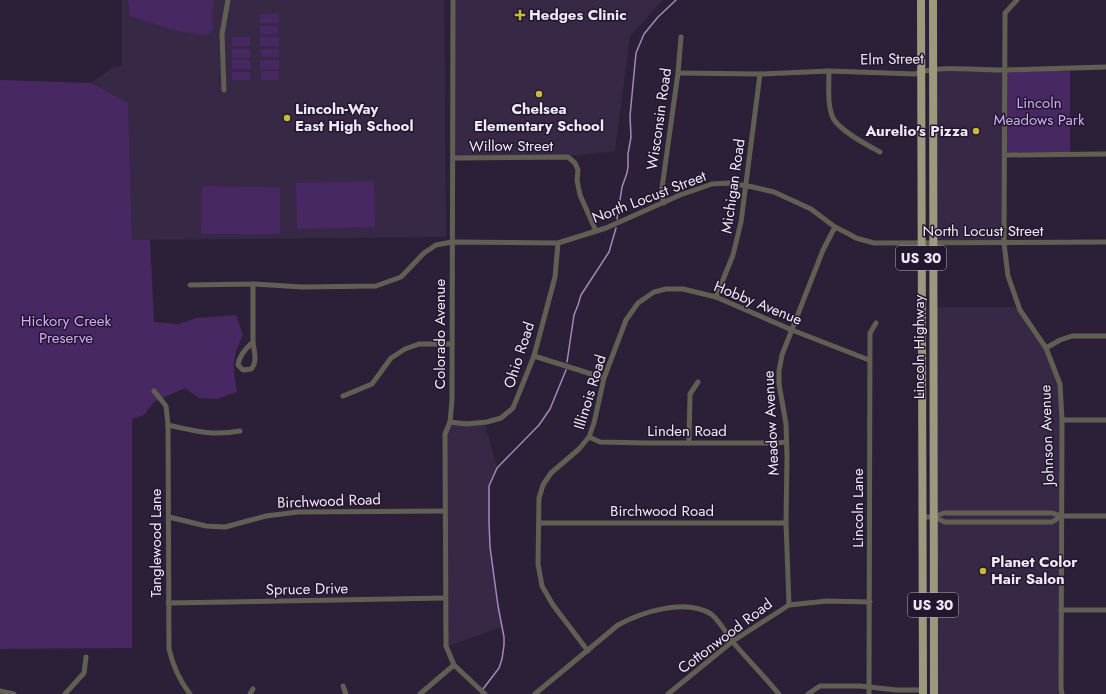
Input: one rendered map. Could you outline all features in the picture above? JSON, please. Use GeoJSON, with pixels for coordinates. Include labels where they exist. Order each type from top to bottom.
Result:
{"type":"FeatureCollection","features":[{"type":"Feature","properties":{"kind":"main road","name":"Lincoln Highway"},"geometry":{"type":"LineString","coordinates":[[921,0],[923,692]]}},
{"type":"Feature","properties":{"kind":"main road","name":"Lincoln Highway"},"geometry":{"type":"LineString","coordinates":[[933,0],[932,244],[934,694]]}},
{"type":"Feature","properties":{"kind":"street"},"geometry":{"type":"LineString","coordinates":[[224,90],[222,34],[228,0]]}},
{"type":"Feature","properties":{"kind":"street","name":"Colorado Avenue"},"geometry":{"type":"LineString","coordinates":[[453,0],[454,158],[452,242],[452,400],[450,422],[445,434],[445,598],[446,646],[454,665]]}},
{"type":"Feature","properties":{"kind":"street","name":"Johnson Avenue"},"geometry":{"type":"LineString","coordinates":[[1017,0],[1005,13],[1004,243],[1008,276],[1020,310],[1046,348],[1060,384],[1062,420],[1060,610],[1062,694]]}},
{"type":"Feature","properties":{"kind":"street","name":"Wisconsin Road"},"geometry":{"type":"LineString","coordinates":[[664,203],[661,195],[678,73],[681,37]]}},
{"type":"Feature","properties":{"kind":"street","name":"Elm Street"},"geometry":{"type":"LineString","coordinates":[[678,73],[760,74],[828,71],[915,74],[921,71],[949,69],[1005,70],[1106,67]]}},
{"type":"Feature","properties":{"kind":"street"},"geometry":{"type":"LineString","coordinates":[[828,71],[829,100],[833,118],[846,132],[880,152]]}},
{"type":"Feature","properties":{"kind":"street","name":"Michigan Road"},"geometry":{"type":"LineString","coordinates":[[716,297],[736,245],[743,213],[760,74]]}},
{"type":"Feature","properties":{"kind":"street"},"geometry":{"type":"LineString","coordinates":[[1005,155],[1106,154]]}},
{"type":"Feature","properties":{"kind":"street","name":"Willow Street"},"geometry":{"type":"LineString","coordinates":[[454,158],[568,157],[575,162],[578,170],[577,180],[580,195],[596,231]]}},
{"type":"Feature","properties":{"kind":"street","name":"North Locust Street"},"geometry":{"type":"LineString","coordinates":[[190,285],[253,284],[303,287],[376,286],[401,277],[424,253],[436,245],[452,242],[558,243],[606,228],[680,195],[712,184],[729,183],[768,190],[783,196],[811,209],[835,227],[856,238],[874,243],[932,244],[1106,242]]}},
{"type":"Feature","properties":{"kind":"street","name":"Meadow Avenue"},"geometry":{"type":"LineString","coordinates":[[789,605],[786,523],[786,424],[778,371],[782,355],[823,250],[835,227]]}},
{"type":"Feature","properties":{"kind":"street","name":"Ohio Road"},"geometry":{"type":"LineString","coordinates":[[450,422],[466,424],[487,422],[501,418],[513,408],[534,356],[555,277],[558,243]]}},
{"type":"Feature","properties":{"kind":"street"},"geometry":{"type":"LineString","coordinates":[[253,284],[253,342],[255,358],[254,366],[247,371],[243,370],[238,365],[239,360],[246,347],[253,342]]}},
{"type":"Feature","properties":{"kind":"street","name":"Hobby Avenue"},"geometry":{"type":"LineString","coordinates":[[638,303],[654,292],[666,290],[683,289],[716,297],[792,330],[869,360]]}},
{"type":"Feature","properties":{"kind":"street","name":"Illinois Road"},"geometry":{"type":"LineString","coordinates":[[588,651],[553,605],[542,586],[538,564],[539,498],[543,485],[551,473],[579,449],[589,437],[604,378],[626,320],[638,303]]}},
{"type":"Feature","properties":{"kind":"street","name":"Lincoln Lane"},"geometry":{"type":"LineString","coordinates":[[869,694],[869,360],[870,333],[876,323]]}},
{"type":"Feature","properties":{"kind":"street"},"geometry":{"type":"LineString","coordinates":[[1046,348],[1060,340],[1072,336],[1106,336]]}},
{"type":"Feature","properties":{"kind":"street"},"geometry":{"type":"LineString","coordinates":[[343,396],[372,384],[391,358],[405,350],[419,344],[452,344]]}},
{"type":"Feature","properties":{"kind":"street"},"geometry":{"type":"LineString","coordinates":[[534,356],[604,378]]}},
{"type":"Feature","properties":{"kind":"street"},"geometry":{"type":"LineString","coordinates":[[689,443],[690,394],[698,382]]}},
{"type":"Feature","properties":{"kind":"street","name":"Tanglewood Lane"},"geometry":{"type":"LineString","coordinates":[[154,391],[166,406],[168,425],[169,650],[173,666],[182,684],[190,694]]}},
{"type":"Feature","properties":{"kind":"street"},"geometry":{"type":"LineString","coordinates":[[1062,420],[1106,420]]}},
{"type":"Feature","properties":{"kind":"street"},"geometry":{"type":"LineString","coordinates":[[168,425],[206,433],[225,434],[240,431]]}},
{"type":"Feature","properties":{"kind":"street","name":"Linden Road"},"geometry":{"type":"LineString","coordinates":[[589,437],[600,442],[786,442]]}},
{"type":"Feature","properties":{"kind":"street","name":"Birchwood Road"},"geometry":{"type":"LineString","coordinates":[[169,517],[206,526],[225,527],[266,516],[298,512],[445,510]]}},
{"type":"Feature","properties":{"kind":"street"},"geometry":{"type":"LineString","coordinates":[[922,517],[934,517],[944,513],[1052,513],[1061,516],[1106,516]]}},
{"type":"Feature","properties":{"kind":"street"},"geometry":{"type":"LineString","coordinates":[[934,517],[945,522],[1052,522],[1061,516]]}},
{"type":"Feature","properties":{"kind":"street","name":"Birchwood Road"},"geometry":{"type":"LineString","coordinates":[[539,523],[786,523]]}},
{"type":"Feature","properties":{"kind":"street","name":"Spruce Drive"},"geometry":{"type":"LineString","coordinates":[[168,603],[445,598]]}},
{"type":"Feature","properties":{"kind":"street","name":"Cottonwood Road"},"geometry":{"type":"LineString","coordinates":[[668,694],[733,641],[789,605],[827,601],[870,602]]}},
{"type":"Feature","properties":{"kind":"street"},"geometry":{"type":"LineString","coordinates":[[535,694],[618,625],[632,617],[655,610],[675,607],[696,608],[712,615],[779,694]]}},
{"type":"Feature","properties":{"kind":"street"},"geometry":{"type":"LineString","coordinates":[[1060,610],[1106,610]]}},
{"type":"Feature","properties":{"kind":"street"},"geometry":{"type":"LineString","coordinates":[[65,694],[84,673],[86,657]]}},
{"type":"Feature","properties":{"kind":"street"},"geometry":{"type":"LineString","coordinates":[[420,694],[454,665],[485,694]]}},
{"type":"Feature","properties":{"kind":"street"},"geometry":{"type":"LineString","coordinates":[[343,686],[346,694]]}},
{"type":"Feature","properties":{"kind":"street"},"geometry":{"type":"LineString","coordinates":[[808,694],[820,686],[869,686],[923,692]]}},
{"type":"Feature","properties":{"kind":"street"},"geometry":{"type":"LineString","coordinates":[[0,691],[14,694]]}},
{"type":"Feature","properties":{"kind":"shaded area","name":"Lincoln-Way East High School"},"geometry":{"type":"Polygon","coordinates":[[[122,0],[444,0],[446,237],[132,240],[128,103],[91,83],[114,67],[122,66],[122,0]]]}},
{"type":"Feature","properties":{"kind":"shaded area","name":"Chelsea Elementary School"},"geometry":{"type":"Polygon","coordinates":[[[455,0],[663,0],[630,36],[615,151],[570,156],[455,156],[455,0]]]}},
{"type":"Feature","properties":{"kind":"shaded area"},"geometry":{"type":"Polygon","coordinates":[[[1003,71],[1003,242],[934,242],[934,72],[1003,71]]]}},
{"type":"Feature","properties":{"kind":"shaded area"},"geometry":{"type":"Polygon","coordinates":[[[934,307],[1017,307],[1045,348],[1058,385],[1060,423],[1062,694],[937,694],[934,307]]]}},
{"type":"Feature","properties":{"kind":"shaded area"},"geometry":{"type":"Polygon","coordinates":[[[452,420],[484,421],[497,468],[489,486],[489,521],[490,547],[502,627],[448,646],[447,434],[452,420]]]}},
{"type":"Feature","properties":{"kind":"green space"},"geometry":{"type":"Polygon","coordinates":[[[128,0],[214,0],[212,15],[213,29],[207,35],[177,31],[130,16],[128,0]]]}},
{"type":"Feature","properties":{"kind":"green space"},"geometry":{"type":"Polygon","coordinates":[[[260,14],[279,14],[279,23],[260,23],[260,14]]]}},
{"type":"Feature","properties":{"kind":"green space"},"geometry":{"type":"Polygon","coordinates":[[[260,26],[278,26],[278,34],[260,34],[260,26]]]}},
{"type":"Feature","properties":{"kind":"green space"},"geometry":{"type":"Polygon","coordinates":[[[232,37],[250,37],[250,46],[232,46],[232,37]]]}},
{"type":"Feature","properties":{"kind":"green space"},"geometry":{"type":"Polygon","coordinates":[[[260,37],[279,37],[279,46],[260,46],[260,37]]]}},
{"type":"Feature","properties":{"kind":"green space"},"geometry":{"type":"Polygon","coordinates":[[[232,49],[250,49],[250,58],[232,58],[232,49]]]}},
{"type":"Feature","properties":{"kind":"green space"},"geometry":{"type":"Polygon","coordinates":[[[260,49],[279,49],[279,57],[261,57],[260,49]]]}},
{"type":"Feature","properties":{"kind":"green space"},"geometry":{"type":"Polygon","coordinates":[[[232,60],[250,60],[251,69],[232,69],[232,60]]]}},
{"type":"Feature","properties":{"kind":"green space"},"geometry":{"type":"Polygon","coordinates":[[[260,60],[279,60],[279,69],[260,69],[260,60]]]}},
{"type":"Feature","properties":{"kind":"green space"},"geometry":{"type":"Polygon","coordinates":[[[261,71],[279,71],[279,80],[261,80],[261,71]]]}},
{"type":"Feature","properties":{"kind":"green space","name":"Lincoln Meadows Park"},"geometry":{"type":"Polygon","coordinates":[[[1007,71],[1070,71],[1070,152],[1007,152],[1007,71]]]}},
{"type":"Feature","properties":{"kind":"green space"},"geometry":{"type":"Polygon","coordinates":[[[232,72],[250,72],[250,80],[232,80],[232,72]]]}},
{"type":"Feature","properties":{"kind":"green space","name":"Hickory Creek Preserve"},"geometry":{"type":"Polygon","coordinates":[[[0,80],[91,83],[128,103],[132,240],[150,240],[154,322],[178,324],[197,318],[236,315],[243,335],[236,350],[234,363],[237,392],[217,399],[199,398],[185,388],[154,402],[144,415],[132,419],[132,648],[0,649],[0,80]]]}},
{"type":"Feature","properties":{"kind":"green space"},"geometry":{"type":"Polygon","coordinates":[[[374,181],[375,227],[297,229],[296,183],[374,181]]]}},
{"type":"Feature","properties":{"kind":"green space"},"geometry":{"type":"Polygon","coordinates":[[[202,186],[280,187],[280,234],[201,234],[202,186]]]}},
{"type":"Feature","properties":{"kind":"waterway"},"geometry":{"type":"LineString","coordinates":[[617,219],[622,187],[628,167],[628,154],[631,137],[630,116],[636,53],[644,34],[658,17],[676,0]]}},
{"type":"Feature","properties":{"kind":"waterway"},"geometry":{"type":"LineString","coordinates":[[567,362],[574,315],[581,295],[609,252],[616,228]]}},
{"type":"Feature","properties":{"kind":"waterway"},"geometry":{"type":"LineString","coordinates":[[483,689],[499,668],[504,645],[490,547],[489,486],[497,468],[539,425],[550,409],[566,370]]}},
{"type":"Feature","properties":{"kind":"place","name":"Hedges Clinic"},"geometry":{"type":"Point","coordinates":[520,15]}},
{"type":"Feature","properties":{"kind":"place","name":"Chelsea Elementary School"},"geometry":{"type":"Point","coordinates":[539,94]}},
{"type":"Feature","properties":{"kind":"place","name":"Lincoln-Way East High School"},"geometry":{"type":"Point","coordinates":[287,118]}},
{"type":"Feature","properties":{"kind":"place","name":"Aurelio's Pizza"},"geometry":{"type":"Point","coordinates":[976,131]}},
{"type":"Feature","properties":{"kind":"place","name":"Planet Color Hair Salon"},"geometry":{"type":"Point","coordinates":[983,571]}}]}
